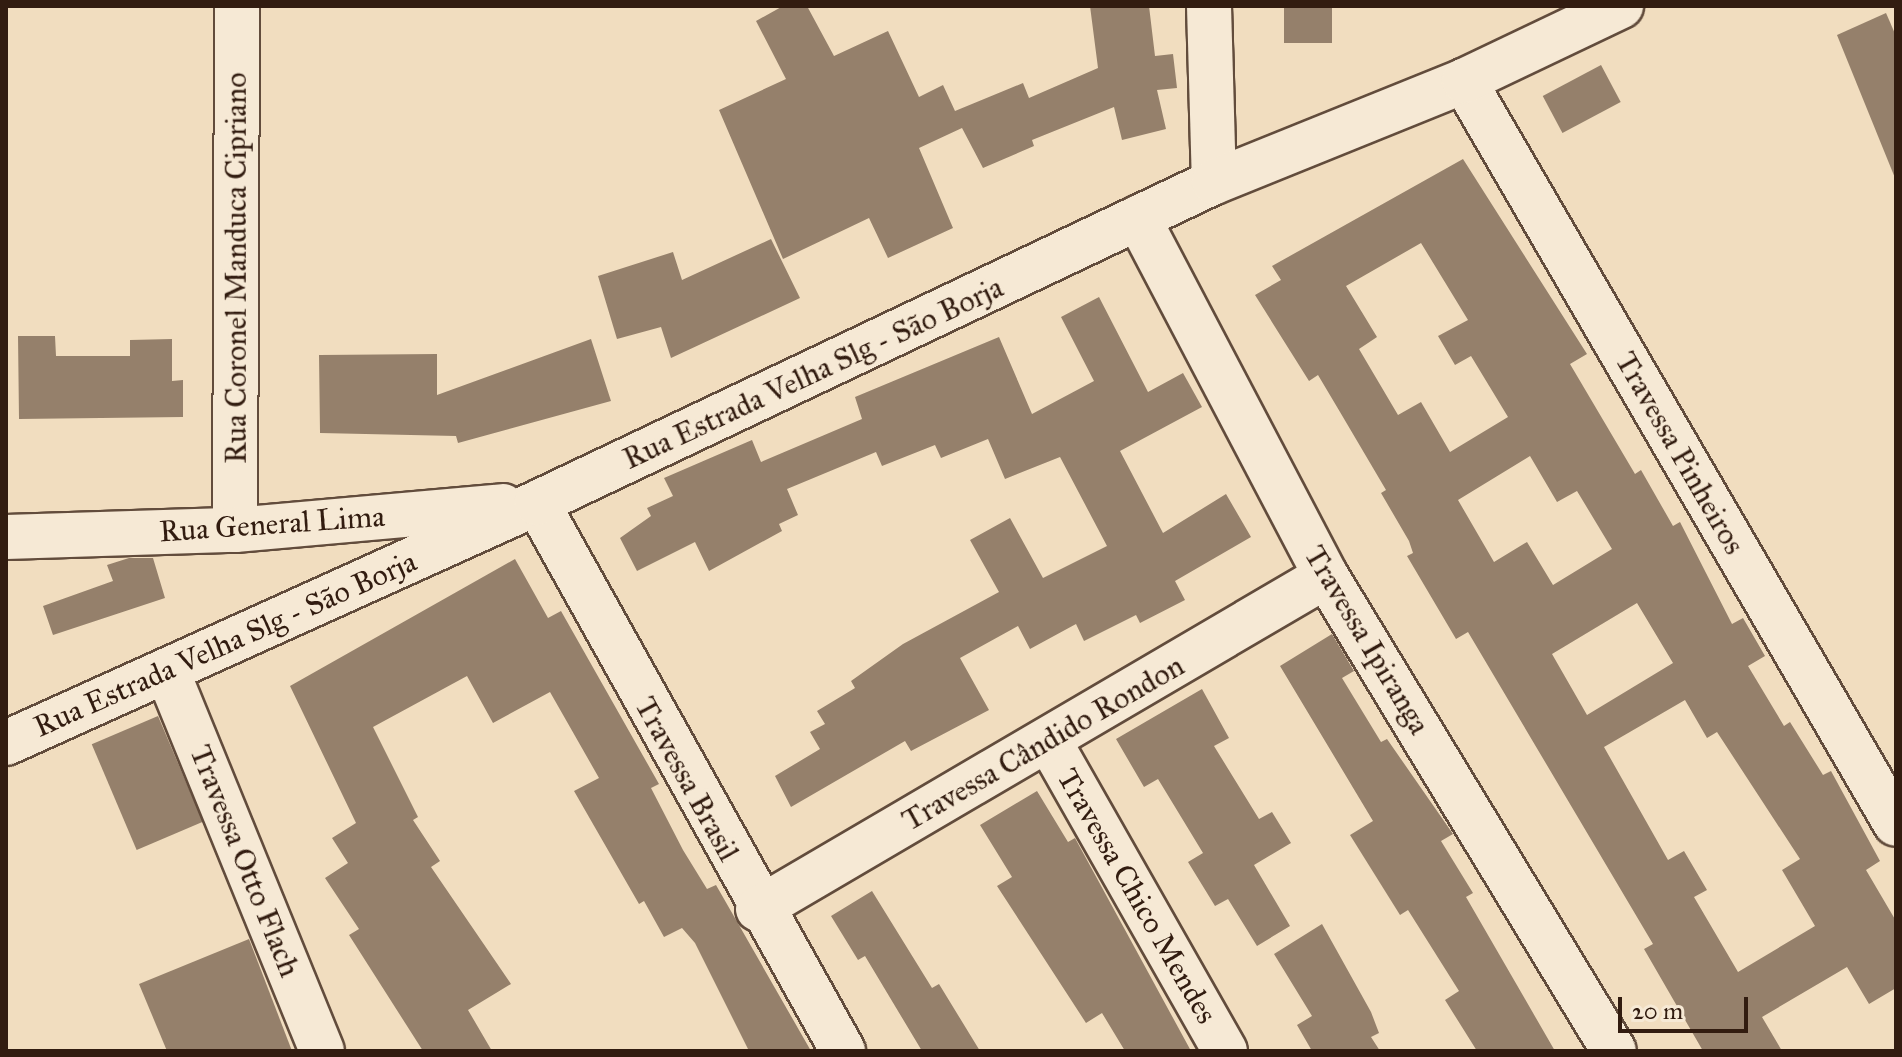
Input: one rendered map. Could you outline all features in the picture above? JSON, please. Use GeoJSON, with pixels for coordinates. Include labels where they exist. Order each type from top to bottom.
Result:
{"type":"FeatureCollection","features":[{"type":"Feature","properties":{"kind":"street","name":"Rua Coronel Manduca Cipriano"},"geometry":{"type":"LineString","coordinates":[[235,530],[237,6]]}},
{"type":"Feature","properties":{"kind":"street"},"geometry":{"type":"LineString","coordinates":[[1209,6],[1214,182]]}},
{"type":"Feature","properties":{"kind":"street","name":"Rua Estrada Velha Slg - São Borja"},"geometry":{"type":"LineString","coordinates":[[6,743],[537,503],[1214,182],[1464,81],[1621,6]]}},
{"type":"Feature","properties":{"kind":"street","name":"Travessa Pinheiros"},"geometry":{"type":"LineString","coordinates":[[1464,81],[1896,824]]}},
{"type":"Feature","properties":{"kind":"street","name":"Travessa Ipiranga"},"geometry":{"type":"LineString","coordinates":[[1138,218],[1326,576],[1614,1051]]}},
{"type":"Feature","properties":{"kind":"street","name":"Rua General Lima"},"geometry":{"type":"LineString","coordinates":[[6,537],[235,530],[537,503]]}},
{"type":"Feature","properties":{"kind":"street","name":"Travessa Brasil"},"geometry":{"type":"LineString","coordinates":[[537,503],[758,909],[843,1051]]}},
{"type":"Feature","properties":{"kind":"street","name":"Travessa Cândido Rondon"},"geometry":{"type":"LineString","coordinates":[[758,909],[1326,576]]}},
{"type":"Feature","properties":{"kind":"street","name":"Travessa Otto Flach"},"geometry":{"type":"LineString","coordinates":[[167,671],[322,1051]]}},
{"type":"Feature","properties":{"kind":"street","name":"Travessa Chico Mendes"},"geometry":{"type":"LineString","coordinates":[[1049,741],[1225,1051]]}},
{"type":"Feature","properties":{"kind":"building"},"geometry":{"type":"Polygon","coordinates":[[[783,6],[807,6],[834,56],[888,31],[919,97],[943,85],[955,111],[1023,83],[1029,98],[1098,68],[1090,6],[1149,6],[1155,56],[1173,54],[1177,88],[1157,90],[1166,129],[1122,140],[1114,107],[1032,140],[1034,146],[983,168],[962,128],[919,148],[953,228],[888,258],[869,218],[783,259],[719,110],[786,79],[756,21],[783,6]]]}},
{"type":"Feature","properties":{"kind":"building"},"geometry":{"type":"Polygon","coordinates":[[[1284,6],[1332,6],[1332,43],[1284,43],[1284,6]]]}},
{"type":"Feature","properties":{"kind":"building"},"geometry":{"type":"Polygon","coordinates":[[[1886,13],[1896,36],[1895,178],[1837,35],[1886,13]]]}},
{"type":"Feature","properties":{"kind":"building"},"geometry":{"type":"Polygon","coordinates":[[[1601,65],[1621,102],[1562,133],[1543,96],[1601,65]]]}},
{"type":"Feature","properties":{"kind":"building"},"geometry":{"type":"Polygon","coordinates":[[[1463,159],[1587,354],[1570,364],[1635,474],[1641,470],[1673,526],[1680,522],[1732,624],[1743,618],[1765,656],[1748,666],[1784,726],[1790,722],[1823,775],[1831,771],[1880,861],[1866,870],[1896,921],[1896,988],[1869,1004],[1847,967],[1762,1017],[1782,1051],[1703,1051],[1644,949],[1653,944],[1468,632],[1456,639],[1407,556],[1413,553],[1381,493],[1386,490],[1340,412],[1318,375],[1309,381],[1255,295],[1281,280],[1272,266],[1463,159]],[[1421,243],[1346,286],[1377,337],[1359,349],[1398,415],[1421,402],[1450,452],[1508,417],[1471,356],[1455,365],[1438,336],[1468,320],[1421,243]],[[1530,456],[1458,500],[1494,562],[1527,542],[1553,585],[1612,549],[1577,491],[1557,502],[1530,456]],[[1637,603],[1552,654],[1587,715],[1673,663],[1637,603]],[[1685,700],[1604,747],[1668,860],[1684,851],[1707,890],[1694,897],[1738,972],[1815,926],[1782,870],[1800,859],[1717,732],[1707,738],[1685,700]]]}},
{"type":"Feature","properties":{"kind":"building"},"geometry":{"type":"Polygon","coordinates":[[[771,239],[800,298],[671,358],[661,327],[617,339],[598,276],[673,252],[682,280],[771,239]]]}},
{"type":"Feature","properties":{"kind":"building"},"geometry":{"type":"Polygon","coordinates":[[[1099,297],[1148,392],[1183,373],[1202,407],[1120,451],[1163,533],[1226,494],[1251,537],[1175,581],[1185,600],[1140,623],[1136,615],[1084,641],[1076,624],[1030,649],[1018,626],[960,658],[989,710],[911,751],[905,741],[791,807],[775,776],[820,749],[810,732],[825,724],[817,711],[855,688],[851,681],[903,644],[999,592],[970,540],[1010,518],[1043,578],[1107,546],[1060,457],[1005,479],[988,439],[941,458],[935,445],[882,466],[876,452],[787,489],[798,515],[779,524],[782,531],[709,571],[695,542],[637,571],[620,538],[651,516],[647,508],[673,496],[664,478],[752,440],[761,462],[862,419],[855,397],[999,337],[1032,414],[1094,381],[1061,317],[1099,297]]]}},
{"type":"Feature","properties":{"kind":"building"},"geometry":{"type":"Polygon","coordinates":[[[18,336],[55,336],[56,356],[130,356],[130,340],[172,339],[172,381],[183,380],[183,417],[19,419],[18,336]]]}},
{"type":"Feature","properties":{"kind":"building"},"geometry":{"type":"Polygon","coordinates":[[[591,339],[611,401],[458,443],[456,436],[320,433],[319,355],[437,354],[437,395],[591,339]]]}},
{"type":"Feature","properties":{"kind":"building"},"geometry":{"type":"Polygon","coordinates":[[[129,558],[153,558],[165,598],[53,635],[43,606],[113,581],[107,565],[129,558]]]}},
{"type":"Feature","properties":{"kind":"building"},"geometry":{"type":"Polygon","coordinates":[[[515,559],[548,618],[561,611],[659,784],[651,788],[683,850],[707,889],[716,885],[811,1051],[749,1051],[695,943],[682,928],[664,937],[644,901],[639,904],[574,791],[599,778],[550,692],[493,723],[467,676],[373,727],[418,817],[413,820],[440,861],[431,867],[511,984],[468,1010],[492,1051],[423,1051],[349,935],[359,929],[325,878],[348,863],[332,838],[356,823],[290,686],[515,559]]]}},
{"type":"Feature","properties":{"kind":"building"},"geometry":{"type":"Polygon","coordinates":[[[1332,634],[1354,671],[1342,678],[1381,742],[1387,739],[1453,834],[1441,841],[1473,893],[1466,897],[1555,1051],[1477,1051],[1445,1000],[1459,991],[1408,910],[1400,915],[1350,835],[1373,821],[1280,666],[1332,634]]]}},
{"type":"Feature","properties":{"kind":"building"},"geometry":{"type":"Polygon","coordinates":[[[1202,689],[1229,738],[1214,746],[1259,819],[1272,812],[1291,843],[1254,865],[1290,926],[1257,946],[1228,899],[1215,906],[1188,862],[1203,853],[1158,779],[1144,787],[1116,739],[1202,689]]]}},
{"type":"Feature","properties":{"kind":"building"},"geometry":{"type":"Polygon","coordinates":[[[158,716],[203,822],[137,850],[92,744],[158,716]]]}},
{"type":"Feature","properties":{"kind":"building"},"geometry":{"type":"Polygon","coordinates":[[[1037,791],[1068,842],[1075,838],[1191,1051],[1125,1051],[1102,1013],[1086,1023],[997,886],[1012,877],[980,825],[1037,791]]]}},
{"type":"Feature","properties":{"kind":"building"},"geometry":{"type":"Polygon","coordinates":[[[872,891],[932,988],[939,984],[980,1051],[922,1051],[865,956],[858,960],[831,916],[872,891]]]}},
{"type":"Feature","properties":{"kind":"building"},"geometry":{"type":"Polygon","coordinates":[[[1322,924],[1371,1012],[1379,1033],[1371,1037],[1380,1051],[1312,1051],[1297,1025],[1312,1016],[1274,954],[1322,924]]]}},
{"type":"Feature","properties":{"kind":"building"},"geometry":{"type":"Polygon","coordinates":[[[249,939],[292,1051],[167,1051],[139,984],[249,939]]]}}]}
